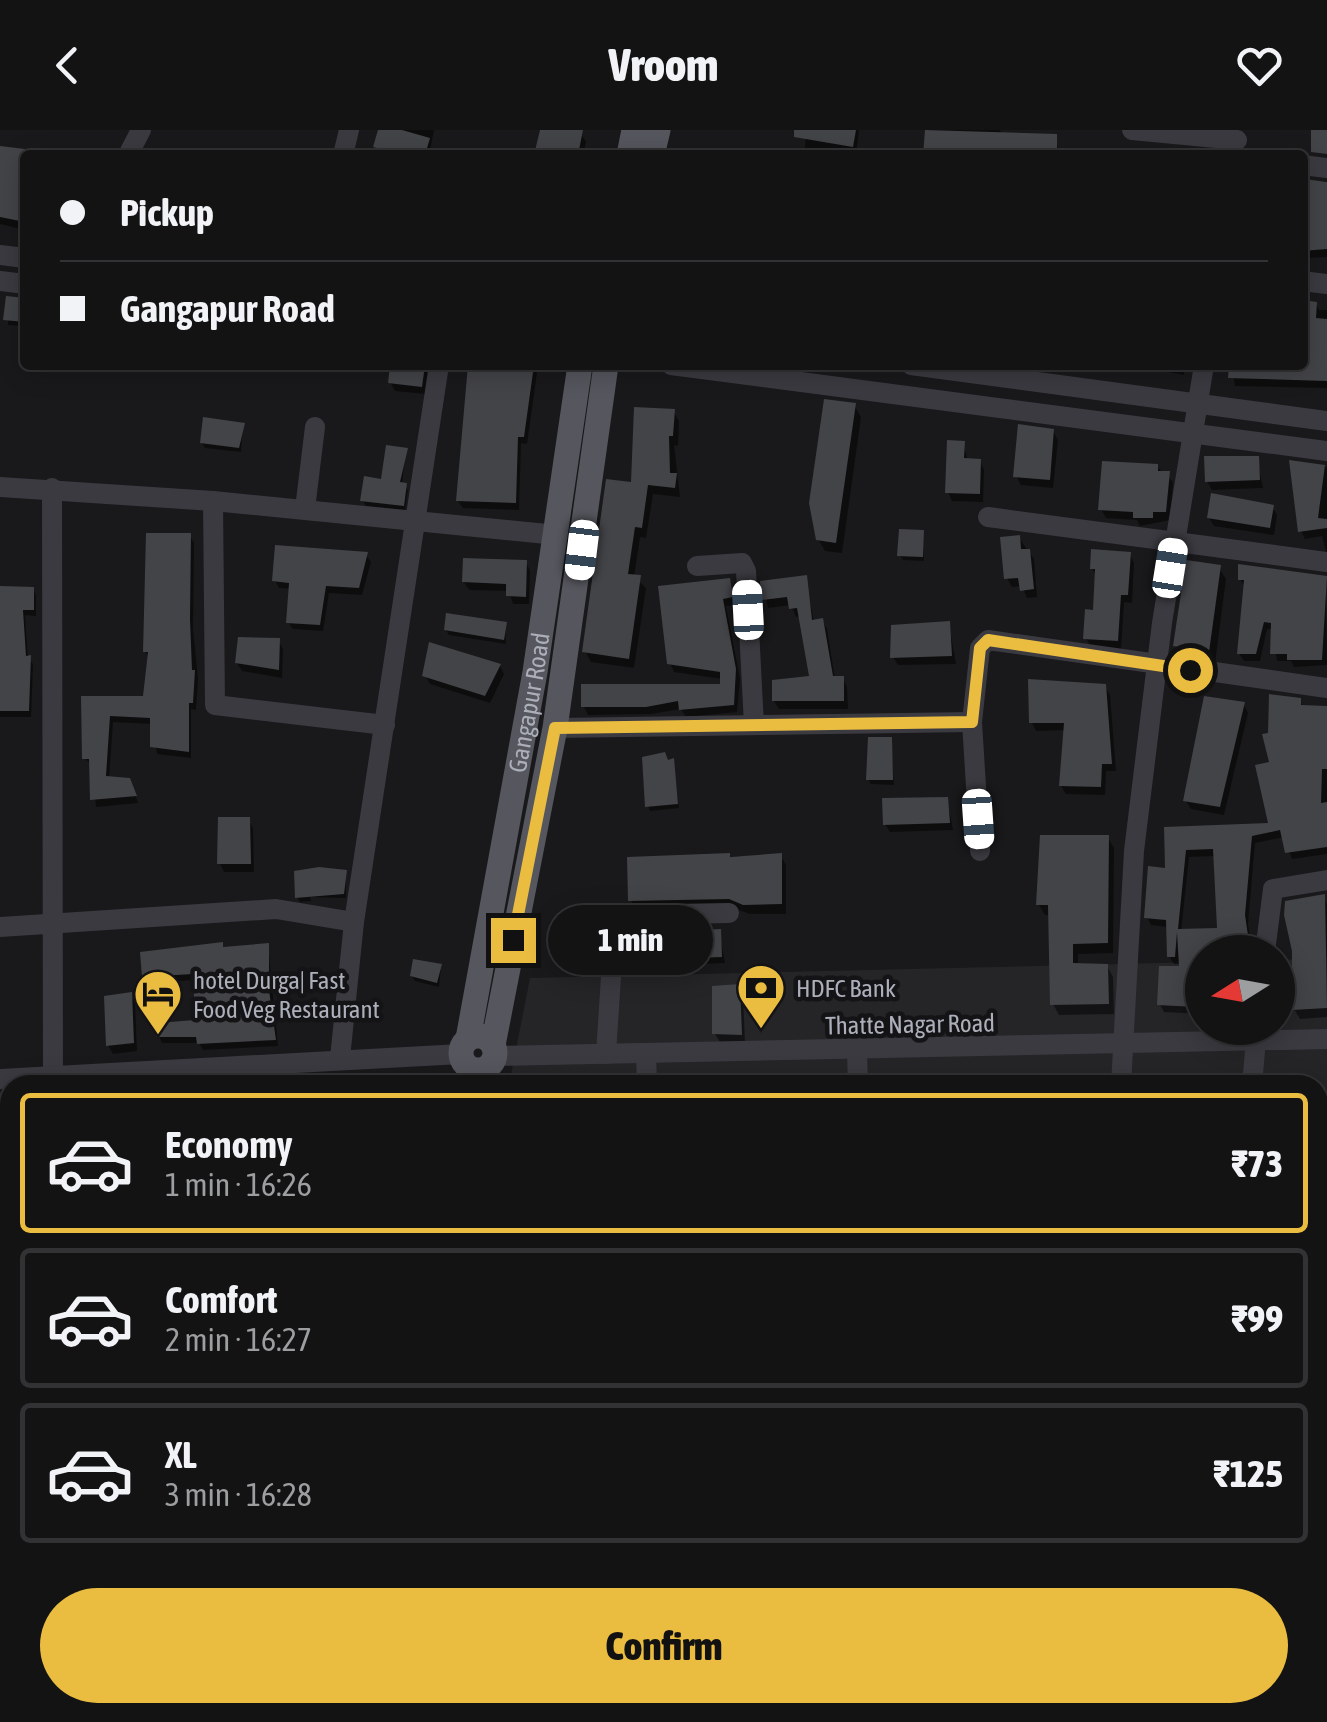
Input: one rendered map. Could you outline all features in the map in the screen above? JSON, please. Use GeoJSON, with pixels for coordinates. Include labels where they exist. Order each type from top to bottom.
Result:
{"type":"FeatureCollection","features":[{"type":"Feature","properties":{"kind":"main road","name":"Gangapur Road"},"geometry":{"type":"LineString","coordinates":[[478,1058],[579,370]]}},
{"type":"Feature","properties":{"kind":"main road","name":"Gangapur Road"},"geometry":{"type":"LineString","coordinates":[[478,1058],[555,728],[605,370]]}},
{"type":"Feature","properties":{"kind":"street"},"geometry":{"type":"LineString","coordinates":[[1132,130],[1237,142]]}},
{"type":"Feature","properties":{"kind":"street"},"geometry":{"type":"LineString","coordinates":[[340,1058],[354,922],[438,370]]}},
{"type":"Feature","properties":{"kind":"street"},"geometry":{"type":"LineString","coordinates":[[709,370],[1327,451]]}},
{"type":"Feature","properties":{"kind":"street"},"geometry":{"type":"LineString","coordinates":[[948,370],[1327,421]]}},
{"type":"Feature","properties":{"kind":"street"},"geometry":{"type":"LineString","coordinates":[[1122,1075],[1134,851],[1156,666],[1203,370]]}},
{"type":"Feature","properties":{"kind":"street"},"geometry":{"type":"LineString","coordinates":[[305,509],[315,427]]}},
{"type":"Feature","properties":{"kind":"street"},"geometry":{"type":"LineString","coordinates":[[0,487],[213,501],[557,535]]}},
{"type":"Feature","properties":{"kind":"street"},"geometry":{"type":"LineString","coordinates":[[52,488],[53,1075]]}},
{"type":"Feature","properties":{"kind":"street"},"geometry":{"type":"LineString","coordinates":[[213,501],[215,705],[384,724]]}},
{"type":"Feature","properties":{"kind":"street"},"geometry":{"type":"LineString","coordinates":[[988,517],[1327,562]]}},
{"type":"Feature","properties":{"kind":"street"},"geometry":{"type":"LineString","coordinates":[[697,566],[734,562],[742,563],[746,571],[754,725]]}},
{"type":"Feature","properties":{"kind":"street"},"geometry":{"type":"LineString","coordinates":[[980,851],[972,722],[980,648],[988,640],[1327,688]]}},
{"type":"Feature","properties":{"kind":"street"},"geometry":{"type":"LineString","coordinates":[[555,728],[972,722]]}},
{"type":"Feature","properties":{"kind":"street"},"geometry":{"type":"LineString","coordinates":[[1267,935],[1272,889],[1327,880]]}},
{"type":"Feature","properties":{"kind":"street"},"geometry":{"type":"LineString","coordinates":[[0,927],[276,909],[354,922]]}},
{"type":"Feature","properties":{"kind":"street"},"geometry":{"type":"LineString","coordinates":[[606,1054],[615,915],[729,912]]}},
{"type":"Feature","properties":{"kind":"street","name":"Thatte Nagar Road"},"geometry":{"type":"LineString","coordinates":[[1295,1037],[1327,1039]]}},
{"type":"Feature","properties":{"kind":"street","name":"Thatte Nagar Road"},"geometry":{"type":"LineString","coordinates":[[146,1075],[239,1074],[340,1058],[857,1050],[1185,1039]]}},
{"type":"Feature","properties":{"kind":"street"},"geometry":{"type":"LineString","coordinates":[[1253,1075],[1255,1045]]}},
{"type":"Feature","properties":{"kind":"street"},"geometry":{"type":"LineString","coordinates":[[857,1050],[858,1075]]}},
{"type":"Feature","properties":{"kind":"street"},"geometry":{"type":"LineString","coordinates":[[646,1054],[647,1075]]}},
{"type":"Feature","properties":{"kind":"shaded area"},"geometry":{"type":"Polygon","coordinates":[[[1327,958],[1327,1075],[511,1075],[530,978],[1185,962],[1185,1045],[1295,1045],[1295,959],[1327,958]]]}},
{"type":"Feature","properties":{"kind":"building"},"geometry":{"type":"Polygon","coordinates":[[[378,130],[402,130],[430,138],[426,150],[373,147],[378,130]]]}},
{"type":"Feature","properties":{"kind":"building"},"geometry":{"type":"Polygon","coordinates":[[[540,130],[583,130],[579,150],[535,150],[540,130]]]}},
{"type":"Feature","properties":{"kind":"building"},"geometry":{"type":"Polygon","coordinates":[[[794,130],[856,130],[853,147],[794,137],[794,130]]]}},
{"type":"Feature","properties":{"kind":"building"},"geometry":{"type":"Polygon","coordinates":[[[925,130],[1057,134],[1057,150],[923,150],[925,130]]]}},
{"type":"Feature","properties":{"kind":"building"},"geometry":{"type":"Polygon","coordinates":[[[1311,130],[1327,130],[1327,154],[1311,152],[1311,130]]]}},
{"type":"Feature","properties":{"kind":"building"},"geometry":{"type":"Polygon","coordinates":[[[0,146],[25,149],[20,150],[20,221],[0,217],[0,146]]]}},
{"type":"Feature","properties":{"kind":"building"},"geometry":{"type":"Polygon","coordinates":[[[1308,180],[1327,182],[1327,249],[1308,251],[1308,180]]]}},
{"type":"Feature","properties":{"kind":"building"},"geometry":{"type":"Polygon","coordinates":[[[6,296],[20,297],[20,322],[3,320],[6,296]]]}},
{"type":"Feature","properties":{"kind":"building"},"geometry":{"type":"Polygon","coordinates":[[[1308,301],[1317,302],[1316,318],[1327,319],[1327,381],[1228,378],[1229,370],[1308,370],[1308,301]]]}},
{"type":"Feature","properties":{"kind":"building"},"geometry":{"type":"Polygon","coordinates":[[[389,370],[424,370],[422,387],[388,383],[389,370]]]}},
{"type":"Feature","properties":{"kind":"building"},"geometry":{"type":"Polygon","coordinates":[[[468,370],[533,370],[524,437],[518,437],[516,503],[456,501],[468,370]]]}},
{"type":"Feature","properties":{"kind":"building"},"geometry":{"type":"Polygon","coordinates":[[[824,399],[856,403],[836,543],[816,540],[809,503],[824,399]]]}},
{"type":"Feature","properties":{"kind":"building"},"geometry":{"type":"Polygon","coordinates":[[[634,407],[675,409],[673,436],[669,436],[670,473],[677,473],[675,488],[648,485],[642,528],[635,527],[628,574],[641,575],[629,659],[582,652],[606,479],[631,482],[634,407]]]}},
{"type":"Feature","properties":{"kind":"building"},"geometry":{"type":"Polygon","coordinates":[[[203,417],[245,423],[239,448],[200,443],[203,417]]]}},
{"type":"Feature","properties":{"kind":"building"},"geometry":{"type":"Polygon","coordinates":[[[1018,424],[1054,429],[1050,480],[1013,477],[1018,424]]]}},
{"type":"Feature","properties":{"kind":"building"},"geometry":{"type":"Polygon","coordinates":[[[947,440],[965,441],[964,458],[981,459],[980,494],[945,493],[947,440]]]}},
{"type":"Feature","properties":{"kind":"building"},"geometry":{"type":"Polygon","coordinates":[[[386,445],[408,448],[400,482],[407,483],[404,506],[360,501],[364,476],[381,479],[386,445]]]}},
{"type":"Feature","properties":{"kind":"building"},"geometry":{"type":"Polygon","coordinates":[[[1204,456],[1259,456],[1260,480],[1205,482],[1204,456]]]}},
{"type":"Feature","properties":{"kind":"building"},"geometry":{"type":"Polygon","coordinates":[[[1289,460],[1325,465],[1318,518],[1327,519],[1327,528],[1298,532],[1289,460]]]}},
{"type":"Feature","properties":{"kind":"building"},"geometry":{"type":"Polygon","coordinates":[[[1102,461],[1158,464],[1158,471],[1170,471],[1166,512],[1153,512],[1153,518],[1133,518],[1133,512],[1098,510],[1102,461]]]}},
{"type":"Feature","properties":{"kind":"building"},"geometry":{"type":"Polygon","coordinates":[[[1211,493],[1274,505],[1270,528],[1207,518],[1211,493]]]}},
{"type":"Feature","properties":{"kind":"building"},"geometry":{"type":"Polygon","coordinates":[[[899,529],[924,530],[923,557],[897,556],[899,529]]]}},
{"type":"Feature","properties":{"kind":"building"},"geometry":{"type":"Polygon","coordinates":[[[146,533],[191,533],[190,619],[195,670],[193,703],[189,703],[189,752],[150,747],[150,718],[110,716],[106,776],[130,778],[137,796],[90,800],[89,759],[82,759],[81,696],[143,696],[148,652],[143,652],[146,533]]]}},
{"type":"Feature","properties":{"kind":"building"},"geometry":{"type":"Polygon","coordinates":[[[1020,535],[1021,549],[1030,549],[1034,589],[1020,591],[1018,578],[1004,579],[1000,537],[1020,535]]]}},
{"type":"Feature","properties":{"kind":"building"},"geometry":{"type":"Polygon","coordinates":[[[275,545],[368,552],[359,588],[326,586],[320,625],[286,623],[289,583],[272,581],[275,545]]]}},
{"type":"Feature","properties":{"kind":"building"},"geometry":{"type":"Polygon","coordinates":[[[1091,549],[1131,552],[1128,595],[1121,595],[1118,641],[1083,639],[1085,609],[1093,610],[1095,569],[1090,569],[1091,549]]]}},
{"type":"Feature","properties":{"kind":"building"},"geometry":{"type":"Polygon","coordinates":[[[463,558],[527,560],[526,597],[506,596],[506,584],[462,582],[463,558]]]}},
{"type":"Feature","properties":{"kind":"building"},"geometry":{"type":"Polygon","coordinates":[[[1186,560],[1221,565],[1209,652],[1173,646],[1186,560]]]}},
{"type":"Feature","properties":{"kind":"building"},"geometry":{"type":"Polygon","coordinates":[[[1238,564],[1327,576],[1322,660],[1287,660],[1287,654],[1270,654],[1271,623],[1264,622],[1256,654],[1237,654],[1244,580],[1238,580],[1238,564]]]}},
{"type":"Feature","properties":{"kind":"building"},"geometry":{"type":"Polygon","coordinates":[[[807,575],[812,620],[823,618],[833,676],[844,676],[844,701],[772,701],[772,680],[809,676],[797,608],[789,609],[787,597],[761,600],[760,581],[807,575]]]}},
{"type":"Feature","properties":{"kind":"building"},"geometry":{"type":"Polygon","coordinates":[[[730,578],[733,597],[723,599],[736,669],[734,705],[679,710],[678,701],[646,707],[581,707],[581,684],[720,684],[720,672],[667,664],[658,586],[730,578]]]}},
{"type":"Feature","properties":{"kind":"building"},"geometry":{"type":"Polygon","coordinates":[[[0,586],[34,587],[34,610],[23,610],[26,656],[31,655],[29,711],[0,711],[0,586]]]}},
{"type":"Feature","properties":{"kind":"building"},"geometry":{"type":"Polygon","coordinates":[[[446,613],[507,622],[504,640],[444,630],[446,613]]]}},
{"type":"Feature","properties":{"kind":"building"},"geometry":{"type":"Polygon","coordinates":[[[950,621],[952,656],[890,658],[891,625],[950,621]]]}},
{"type":"Feature","properties":{"kind":"building"},"geometry":{"type":"Polygon","coordinates":[[[238,637],[280,638],[279,670],[235,663],[238,637]]]}},
{"type":"Feature","properties":{"kind":"building"},"geometry":{"type":"Polygon","coordinates":[[[429,642],[501,664],[485,696],[422,676],[429,642]]]}},
{"type":"Feature","properties":{"kind":"building"},"geometry":{"type":"Polygon","coordinates":[[[1028,679],[1106,684],[1112,764],[1102,764],[1101,787],[1059,786],[1064,723],[1029,723],[1028,679]]]}},
{"type":"Feature","properties":{"kind":"building"},"geometry":{"type":"Polygon","coordinates":[[[1269,694],[1301,698],[1301,705],[1327,706],[1327,769],[1322,769],[1321,803],[1327,802],[1327,847],[1285,853],[1280,830],[1252,836],[1245,915],[1248,935],[1185,935],[1185,1006],[1157,1005],[1159,966],[1179,966],[1177,932],[1175,957],[1167,957],[1166,920],[1144,918],[1148,866],[1165,868],[1164,827],[1268,823],[1255,765],[1269,762],[1262,734],[1268,733],[1269,694]],[[1213,849],[1186,850],[1178,929],[1217,928],[1213,849]]]}},
{"type":"Feature","properties":{"kind":"building"},"geometry":{"type":"Polygon","coordinates":[[[1204,696],[1245,702],[1220,807],[1183,801],[1204,696]]]}},
{"type":"Feature","properties":{"kind":"building"},"geometry":{"type":"Polygon","coordinates":[[[868,737],[892,737],[893,780],[866,780],[868,737]]]}},
{"type":"Feature","properties":{"kind":"building"},"geometry":{"type":"Polygon","coordinates":[[[665,752],[668,760],[674,758],[678,804],[645,807],[642,757],[665,752]]]}},
{"type":"Feature","properties":{"kind":"building"},"geometry":{"type":"Polygon","coordinates":[[[948,797],[950,823],[883,825],[882,798],[948,797]]]}},
{"type":"Feature","properties":{"kind":"building"},"geometry":{"type":"Polygon","coordinates":[[[218,817],[250,817],[251,864],[217,864],[218,817]]]}},
{"type":"Feature","properties":{"kind":"building"},"geometry":{"type":"Polygon","coordinates":[[[1040,835],[1109,835],[1108,943],[1073,944],[1073,963],[1108,964],[1109,1004],[1050,1005],[1048,905],[1036,905],[1040,835]]]}},
{"type":"Feature","properties":{"kind":"building"},"geometry":{"type":"Polygon","coordinates":[[[730,853],[730,857],[782,853],[782,904],[743,905],[729,899],[628,901],[627,857],[730,853]]]}},
{"type":"Feature","properties":{"kind":"building"},"geometry":{"type":"Polygon","coordinates":[[[319,867],[347,870],[344,894],[295,898],[294,871],[319,867]]]}},
{"type":"Feature","properties":{"kind":"building"},"geometry":{"type":"Polygon","coordinates":[[[1325,894],[1327,1008],[1295,1010],[1295,935],[1288,935],[1285,901],[1325,894]]]}},
{"type":"Feature","properties":{"kind":"building"},"geometry":{"type":"Polygon","coordinates":[[[721,929],[722,957],[634,960],[634,934],[721,929]]]}},
{"type":"Feature","properties":{"kind":"building"},"geometry":{"type":"Polygon","coordinates":[[[223,942],[223,947],[269,943],[269,990],[276,1040],[197,1044],[196,1037],[156,1037],[157,1023],[195,1020],[193,974],[142,977],[140,952],[223,942]]]}},
{"type":"Feature","properties":{"kind":"building"},"geometry":{"type":"Polygon","coordinates":[[[413,959],[442,964],[437,983],[410,976],[413,959]]]}},
{"type":"Feature","properties":{"kind":"building"},"geometry":{"type":"Polygon","coordinates":[[[740,984],[742,1035],[712,1034],[712,986],[740,984]]]}},
{"type":"Feature","properties":{"kind":"building"},"geometry":{"type":"Polygon","coordinates":[[[132,992],[134,1043],[106,1046],[104,996],[132,992]]]}},
{"type":"Feature","properties":{"kind":"place","name":"HDFC Bank"},"geometry":{"type":"Point","coordinates":[761,1030]}},
{"type":"Feature","properties":{"kind":"place","name":"hotel Durga| Fast Food Veg Restaurant"},"geometry":{"type":"Point","coordinates":[158,1036]}},
{"type":"Feature","properties":{"kind":"route"},"geometry":{"type":"LineString","coordinates":[[513,940],[555,728],[972,722],[980,648],[988,640],[1190,670]]}}]}
